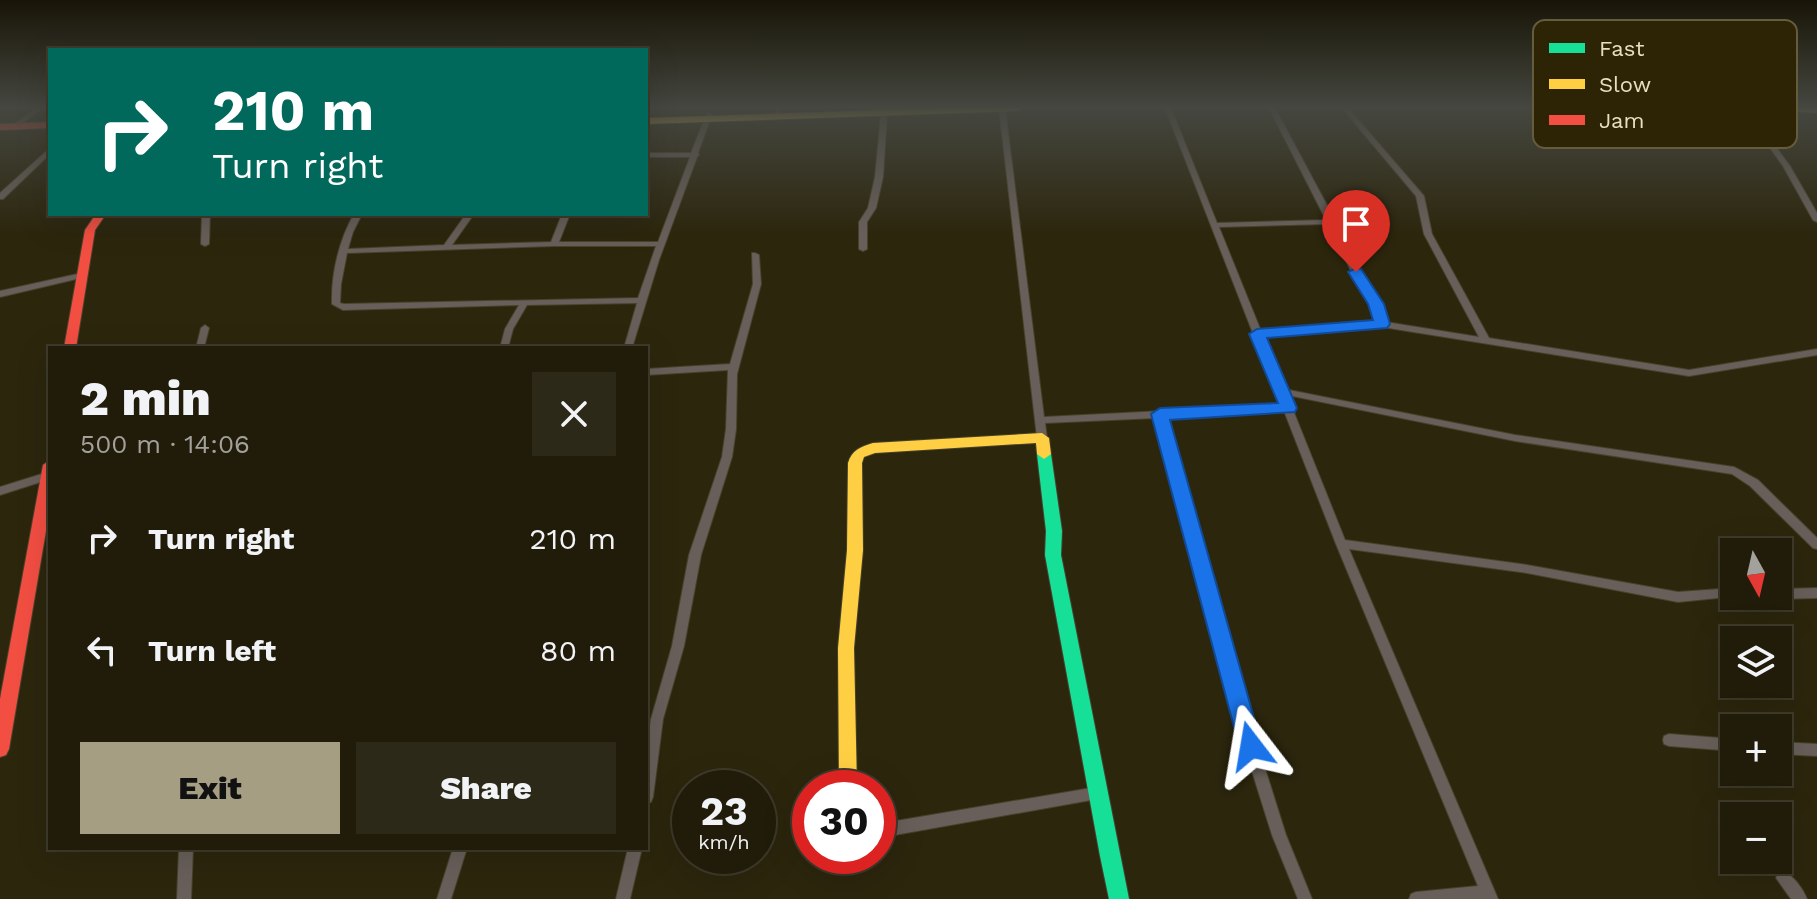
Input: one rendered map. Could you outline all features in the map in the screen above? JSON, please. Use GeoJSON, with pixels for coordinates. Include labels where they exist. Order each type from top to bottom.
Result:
{"type":"FeatureCollection","features":[{"type":"Feature","properties":{"kind":"street"},"geometry":{"type":"LineString","coordinates":[[629,346],[641,300],[697,150]]}},
{"type":"Feature","properties":{"kind":"street"},"geometry":{"type":"LineString","coordinates":[[863,249],[863,222],[872,208],[881,150]]}},
{"type":"Feature","properties":{"kind":"street"},"geometry":{"type":"LineString","coordinates":[[1007,150],[1054,531],[1053,555],[1074,650],[1077,680],[1091,734],[1097,793],[1119,899]]}},
{"type":"Feature","properties":{"kind":"street"},"geometry":{"type":"LineString","coordinates":[[1185,150],[1341,544],[1490,896],[1416,899]]}},
{"type":"Feature","properties":{"kind":"street"},"geometry":{"type":"LineString","coordinates":[[1296,150],[1356,272],[1376,304],[1382,324]]}},
{"type":"Feature","properties":{"kind":"street"},"geometry":{"type":"LineString","coordinates":[[1381,150],[1420,196],[1428,234],[1485,339]]}},
{"type":"Feature","properties":{"kind":"street"},"geometry":{"type":"LineString","coordinates":[[1774,150],[1817,220]]}},
{"type":"Feature","properties":{"kind":"street"},"geometry":{"type":"LineString","coordinates":[[0,197],[48,152]]}},
{"type":"Feature","properties":{"kind":"street"},"geometry":{"type":"LineString","coordinates":[[648,155],[696,155]]}},
{"type":"Feature","properties":{"kind":"street"},"geometry":{"type":"LineString","coordinates":[[70,346],[90,230],[100,216]]}},
{"type":"Feature","properties":{"kind":"street"},"geometry":{"type":"LineString","coordinates":[[205,244],[206,216]]}},
{"type":"Feature","properties":{"kind":"street"},"geometry":{"type":"LineString","coordinates":[[356,216],[352,221],[336,298],[336,304],[343,307],[641,300]]}},
{"type":"Feature","properties":{"kind":"street"},"geometry":{"type":"LineString","coordinates":[[447,247],[469,216]]}},
{"type":"Feature","properties":{"kind":"street"},"geometry":{"type":"LineString","coordinates":[[554,244],[565,216]]}},
{"type":"Feature","properties":{"kind":"street"},"geometry":{"type":"LineString","coordinates":[[1216,225],[1332,222]]}},
{"type":"Feature","properties":{"kind":"street"},"geometry":{"type":"LineString","coordinates":[[345,251],[662,244]]}},
{"type":"Feature","properties":{"kind":"street"},"geometry":{"type":"LineString","coordinates":[[648,771],[652,718],[678,646],[695,555],[727,457],[733,367],[757,284],[755,255]]}},
{"type":"Feature","properties":{"kind":"street"},"geometry":{"type":"LineString","coordinates":[[0,294],[82,275]]}},
{"type":"Feature","properties":{"kind":"street"},"geometry":{"type":"LineString","coordinates":[[505,346],[509,329],[525,302]]}},
{"type":"Feature","properties":{"kind":"street"},"geometry":{"type":"LineString","coordinates":[[1257,334],[1382,324],[1689,373],[1817,352]]}},
{"type":"Feature","properties":{"kind":"street"},"geometry":{"type":"LineString","coordinates":[[200,346],[205,328]]}},
{"type":"Feature","properties":{"kind":"street"},"geometry":{"type":"LineString","coordinates":[[648,372],[733,367]]}},
{"type":"Feature","properties":{"kind":"street"},"geometry":{"type":"LineString","coordinates":[[1281,391],[1515,438],[1734,471],[1754,483],[1817,545]]}},
{"type":"Feature","properties":{"kind":"street"},"geometry":{"type":"LineString","coordinates":[[1040,420],[1288,408]]}},
{"type":"Feature","properties":{"kind":"street"},"geometry":{"type":"LineString","coordinates":[[1160,414],[1251,746],[1279,835],[1305,899]]}},
{"type":"Feature","properties":{"kind":"street"},"geometry":{"type":"LineString","coordinates":[[846,770],[849,726],[846,648],[855,550],[855,463],[858,454],[873,448],[1042,438]]}},
{"type":"Feature","properties":{"kind":"street"},"geometry":{"type":"LineString","coordinates":[[0,491],[48,471]]}},
{"type":"Feature","properties":{"kind":"street"},"geometry":{"type":"LineString","coordinates":[[0,749],[43,531],[48,481]]}},
{"type":"Feature","properties":{"kind":"street"},"geometry":{"type":"LineString","coordinates":[[1341,544],[1527,569],[1678,597],[1720,594]]}},
{"type":"Feature","properties":{"kind":"street"},"geometry":{"type":"LineString","coordinates":[[1792,594],[1817,593]]}},
{"type":"Feature","properties":{"kind":"street"},"geometry":{"type":"LineString","coordinates":[[1669,740],[1720,744]]}},
{"type":"Feature","properties":{"kind":"street"},"geometry":{"type":"LineString","coordinates":[[1792,749],[1817,750]]}},
{"type":"Feature","properties":{"kind":"street"},"geometry":{"type":"LineString","coordinates":[[896,828],[1097,793]]}},
{"type":"Feature","properties":{"kind":"street"},"geometry":{"type":"LineString","coordinates":[[184,899],[186,850]]}},
{"type":"Feature","properties":{"kind":"street"},"geometry":{"type":"LineString","coordinates":[[444,899],[459,850]]}},
{"type":"Feature","properties":{"kind":"street"},"geometry":{"type":"LineString","coordinates":[[623,899],[635,850]]}},
{"type":"Feature","properties":{"kind":"street"},"geometry":{"type":"LineString","coordinates":[[1783,878],[1800,899]]}},
{"type":"Feature","properties":{"kind":"traffic: fast"},"geometry":{"type":"LineString","coordinates":[[1044,454],[1054,531],[1053,555],[1119,899]]}},
{"type":"Feature","properties":{"kind":"traffic: slow"},"geometry":{"type":"LineString","coordinates":[[848,770],[846,648],[855,550],[855,463],[858,454],[873,448],[1042,438],[1044,454]]}},
{"type":"Feature","properties":{"kind":"traffic: jam"},"geometry":{"type":"LineString","coordinates":[[70,346],[90,230],[100,216]]}},
{"type":"Feature","properties":{"kind":"traffic: jam"},"geometry":{"type":"LineString","coordinates":[[0,749],[48,476]]}},
{"type":"Feature","properties":{"kind":"route"},"geometry":{"type":"LineString","coordinates":[[1251,746],[1160,414],[1288,408],[1257,334],[1382,324],[1376,304],[1356,272]]}}]}
